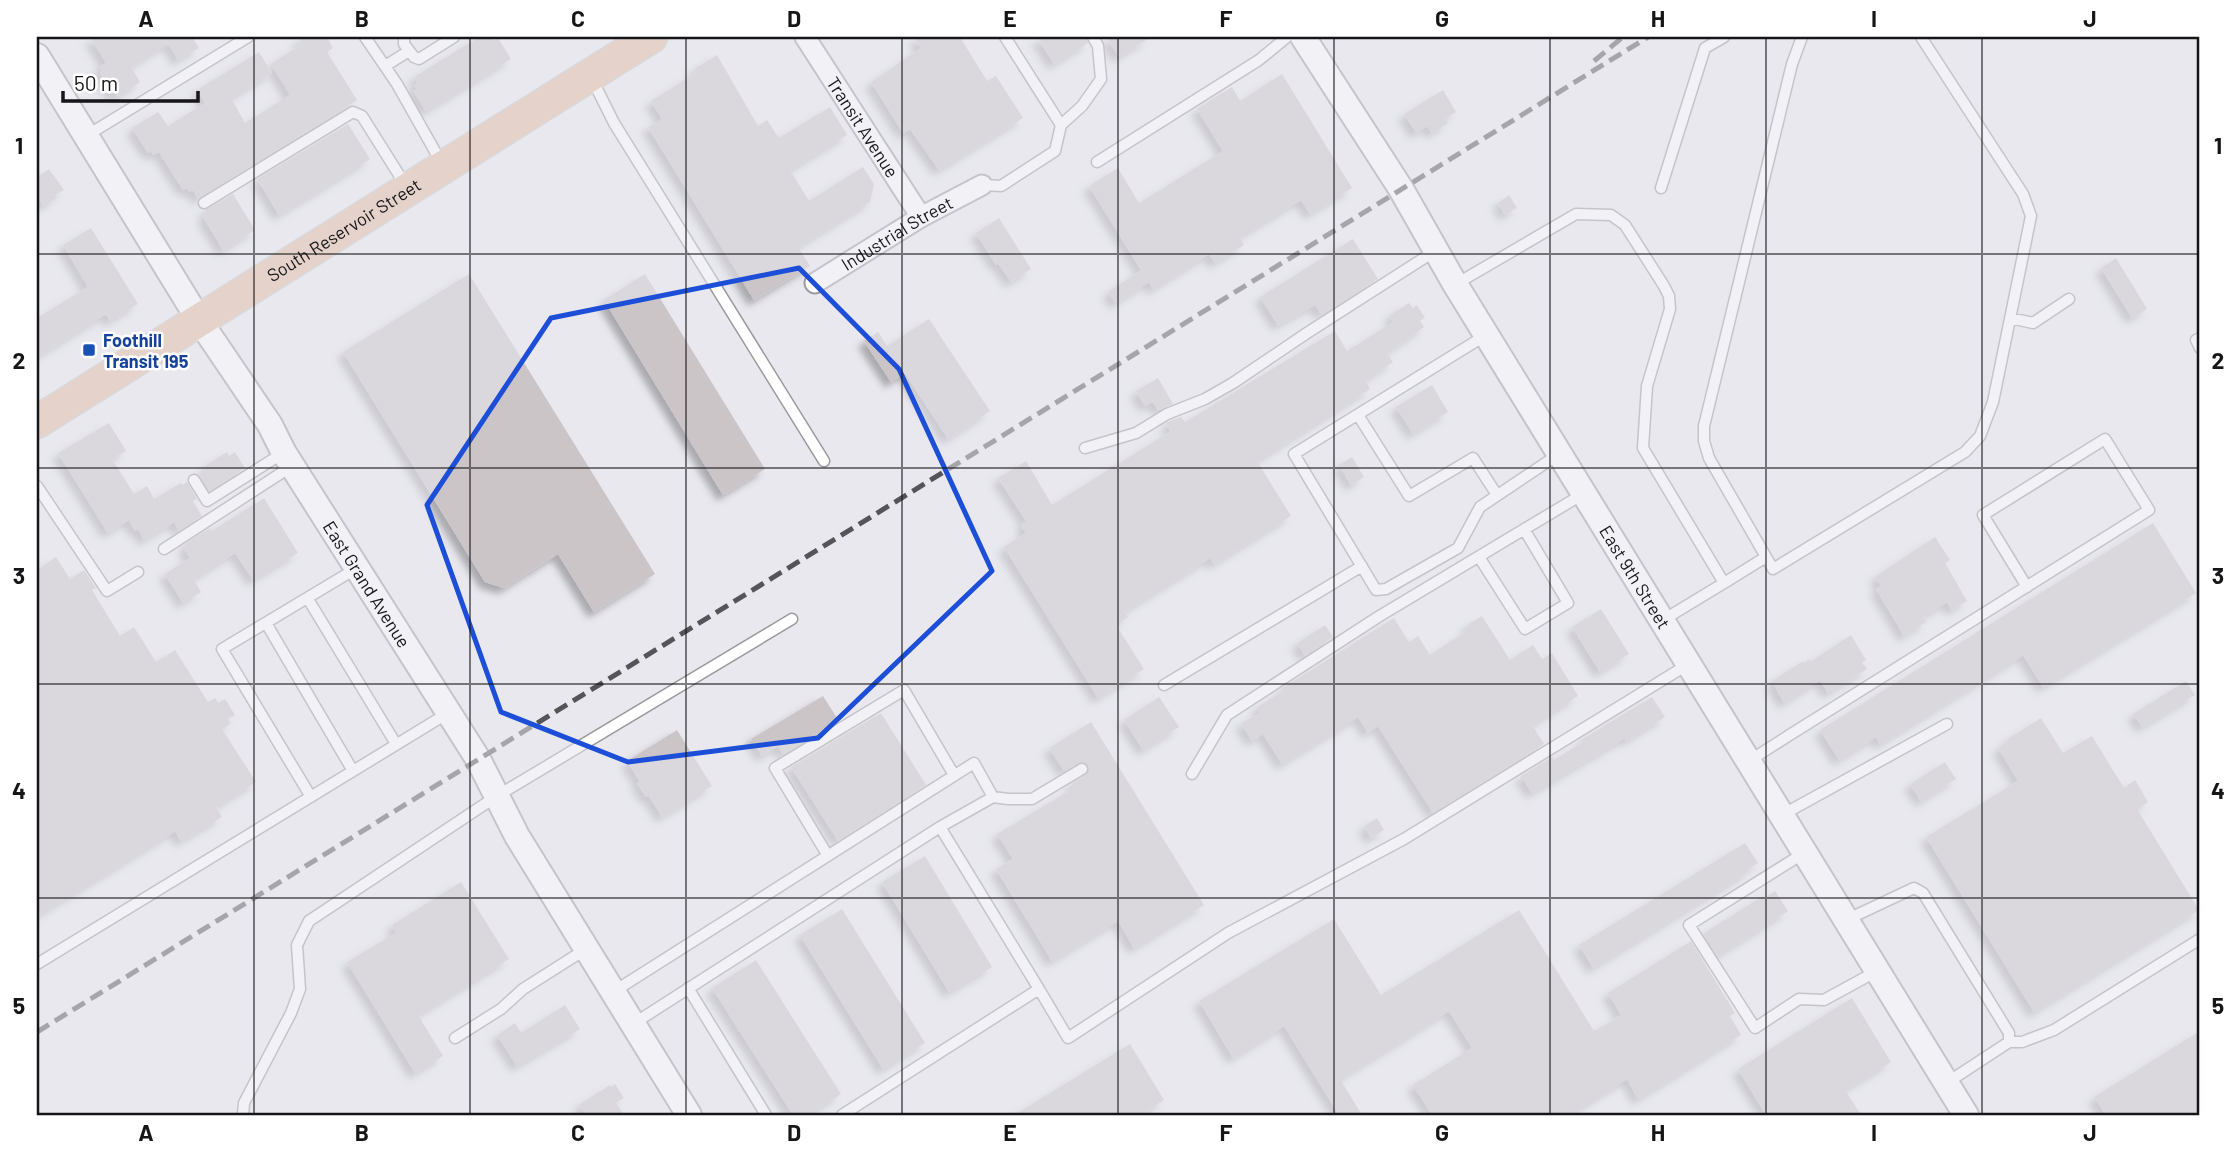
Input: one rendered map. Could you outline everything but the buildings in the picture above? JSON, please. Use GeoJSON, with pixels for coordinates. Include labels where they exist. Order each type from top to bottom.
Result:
{"type":"FeatureCollection","features":[{"type":"Feature","properties":{"kind":"main road","name":"South Reservoir Street"},"geometry":{"type":"LineString","coordinates":[[37,422],[590,75],[643,39]]}},
{"type":"Feature","properties":{"kind":"street","name":"Transit Avenue"},"geometry":{"type":"LineString","coordinates":[[805,37],[921,217]]}},
{"type":"Feature","properties":{"kind":"street","name":"East 9th Street"},"geometry":{"type":"LineString","coordinates":[[1303,37],[1401,189],[1486,335],[1966,1115]]}},
{"type":"Feature","properties":{"kind":"street","name":"East Grand Avenue"},"geometry":{"type":"LineString","coordinates":[[37,56],[199,320],[270,425],[288,459],[478,759],[517,836],[689,1115]]}},
{"type":"Feature","properties":{"kind":"street","name":"Industrial Street"},"geometry":{"type":"LineString","coordinates":[[815,283],[921,217],[982,185]]}},
{"type":"Feature","properties":{"kind":"lane"},"geometry":{"type":"LineString","coordinates":[[86,136],[248,37]]}},
{"type":"Feature","properties":{"kind":"lane"},"geometry":{"type":"LineString","coordinates":[[365,37],[444,167]]}},
{"type":"Feature","properties":{"kind":"lane"},"geometry":{"type":"LineString","coordinates":[[404,37],[404,44],[414,57],[419,59],[454,37]]}},
{"type":"Feature","properties":{"kind":"lane"},"geometry":{"type":"LineString","coordinates":[[1005,37],[1061,125]]}},
{"type":"Feature","properties":{"kind":"lane"},"geometry":{"type":"LineString","coordinates":[[982,185],[1000,186],[1055,152],[1061,125],[1082,106],[1101,79],[1098,46],[1093,37]]}},
{"type":"Feature","properties":{"kind":"lane"},"geometry":{"type":"LineString","coordinates":[[1097,162],[1259,61],[1287,37]]}},
{"type":"Feature","properties":{"kind":"lane"},"geometry":{"type":"LineString","coordinates":[[1661,188],[1705,48],[1724,37]]}},
{"type":"Feature","properties":{"kind":"lane"},"geometry":{"type":"LineString","coordinates":[[1802,37],[1792,64],[1704,426],[1704,441],[1709,458],[1773,569],[1965,452],[1980,436],[1993,402],[2031,224],[2029,207],[1921,37]]}},
{"type":"Feature","properties":{"kind":"lane"},"geometry":{"type":"LineString","coordinates":[[385,66],[409,51]]}},
{"type":"Feature","properties":{"kind":"lane"},"geometry":{"type":"LineString","coordinates":[[590,75],[614,123],[824,461]]}},
{"type":"Feature","properties":{"kind":"lane"},"geometry":{"type":"LineString","coordinates":[[204,203],[353,112],[362,116],[408,189]]}},
{"type":"Feature","properties":{"kind":"lane"},"geometry":{"type":"LineString","coordinates":[[1455,284],[1576,214],[1611,215],[1625,225],[1669,296],[1670,309],[1647,386],[1643,448],[1724,583]]}},
{"type":"Feature","properties":{"kind":"lane"},"geometry":{"type":"LineString","coordinates":[[1084,448],[1136,433],[1167,414],[1205,399],[1436,251]]}},
{"type":"Feature","properties":{"kind":"lane"},"geometry":{"type":"LineString","coordinates":[[2010,318],[2033,323],[2069,299]]}},
{"type":"Feature","properties":{"kind":"lane"},"geometry":{"type":"LineString","coordinates":[[1486,335],[1294,454],[1376,590],[1386,589],[1458,548],[1480,507],[1560,454]]}},
{"type":"Feature","properties":{"kind":"lane"},"geometry":{"type":"LineString","coordinates":[[2200,338],[2196,340],[2200,348]]}},
{"type":"Feature","properties":{"kind":"lane"},"geometry":{"type":"LineString","coordinates":[[1358,415],[1409,496],[1473,458],[1497,495]]}},
{"type":"Feature","properties":{"kind":"lane"},"geometry":{"type":"LineString","coordinates":[[1748,761],[2027,587],[2149,510],[2105,439],[1983,514],[2027,587]]}},
{"type":"Feature","properties":{"kind":"lane"},"geometry":{"type":"LineString","coordinates":[[194,480],[207,501],[288,459]]}},
{"type":"Feature","properties":{"kind":"lane"},"geometry":{"type":"LineString","coordinates":[[164,549],[288,459]]}},
{"type":"Feature","properties":{"kind":"lane"},"geometry":{"type":"LineString","coordinates":[[37,485],[107,590],[138,572]]}},
{"type":"Feature","properties":{"kind":"lane"},"geometry":{"type":"LineString","coordinates":[[1192,774],[1227,715],[1378,617],[1584,493]]}},
{"type":"Feature","properties":{"kind":"lane"},"geometry":{"type":"LineString","coordinates":[[1479,556],[1525,629],[1568,603],[1524,529]]}},
{"type":"Feature","properties":{"kind":"lane"},"geometry":{"type":"LineString","coordinates":[[1662,621],[1766,557]]}},
{"type":"Feature","properties":{"kind":"lane"},"geometry":{"type":"LineString","coordinates":[[1164,685],[1362,566]]}},
{"type":"Feature","properties":{"kind":"lane"},"geometry":{"type":"LineString","coordinates":[[311,797],[222,649],[357,568]]}},
{"type":"Feature","properties":{"kind":"lane"},"geometry":{"type":"LineString","coordinates":[[308,599],[396,744]]}},
{"type":"Feature","properties":{"kind":"lane"},"geometry":{"type":"LineString","coordinates":[[243,1115],[244,1103],[292,1013],[300,989],[297,945],[309,921],[497,796],[792,619]]}},
{"type":"Feature","properties":{"kind":"lane"},"geometry":{"type":"LineString","coordinates":[[266,624],[353,771]]}},
{"type":"Feature","properties":{"kind":"lane"},"geometry":{"type":"LineString","coordinates":[[940,827],[1068,1038],[1228,933],[1405,839],[1689,665]]}},
{"type":"Feature","properties":{"kind":"lane"},"geometry":{"type":"LineString","coordinates":[[828,856],[775,768],[904,690],[954,775]]}},
{"type":"Feature","properties":{"kind":"lane"},"geometry":{"type":"LineString","coordinates":[[37,964],[448,713]]}},
{"type":"Feature","properties":{"kind":"lane"},"geometry":{"type":"LineString","coordinates":[[1781,815],[1947,724]]}},
{"type":"Feature","properties":{"kind":"lane"},"geometry":{"type":"LineString","coordinates":[[613,992],[974,763],[993,797]]}},
{"type":"Feature","properties":{"kind":"lane"},"geometry":{"type":"LineString","coordinates":[[633,1024],[940,827],[993,797],[1031,799],[1082,769]]}},
{"type":"Feature","properties":{"kind":"lane"},"geometry":{"type":"LineString","coordinates":[[1804,853],[1689,925],[1755,1028],[1799,999],[1824,1000],[1877,971]]}},
{"type":"Feature","properties":{"kind":"lane"},"geometry":{"type":"LineString","coordinates":[[1846,920],[1914,888],[1923,893],[2009,1033],[2009,1042]]}},
{"type":"Feature","properties":{"kind":"lane"},"geometry":{"type":"LineString","coordinates":[[1946,1083],[2009,1042],[2022,1042],[2054,1030],[2200,939]]}},
{"type":"Feature","properties":{"kind":"lane"},"geometry":{"type":"LineString","coordinates":[[455,1038],[501,1009],[523,989],[586,949]]}},
{"type":"Feature","properties":{"kind":"lane"},"geometry":{"type":"LineString","coordinates":[[688,988],[766,1115]]}},
{"type":"Feature","properties":{"kind":"lane"},"geometry":{"type":"LineString","coordinates":[[842,1115],[1039,989]]}},
{"type":"Feature","properties":{"kind":"highlighted area"},"geometry":{"type":"Polygon","coordinates":[[[799,268],[899,369],[992,571],[818,738],[628,762],[501,712],[427,505],[551,318],[799,268]]]}},
{"type":"Feature","properties":{"kind":"railway"},"geometry":{"type":"LineString","coordinates":[[1594,61],[1623,37]]}},
{"type":"Feature","properties":{"kind":"railway"},"geometry":{"type":"LineString","coordinates":[[37,1032],[1648,37]]}},
{"type":"Feature","properties":{"kind":"place","name":"Foothill Transit 195"},"geometry":{"type":"Point","coordinates":[89,350]}}]}
